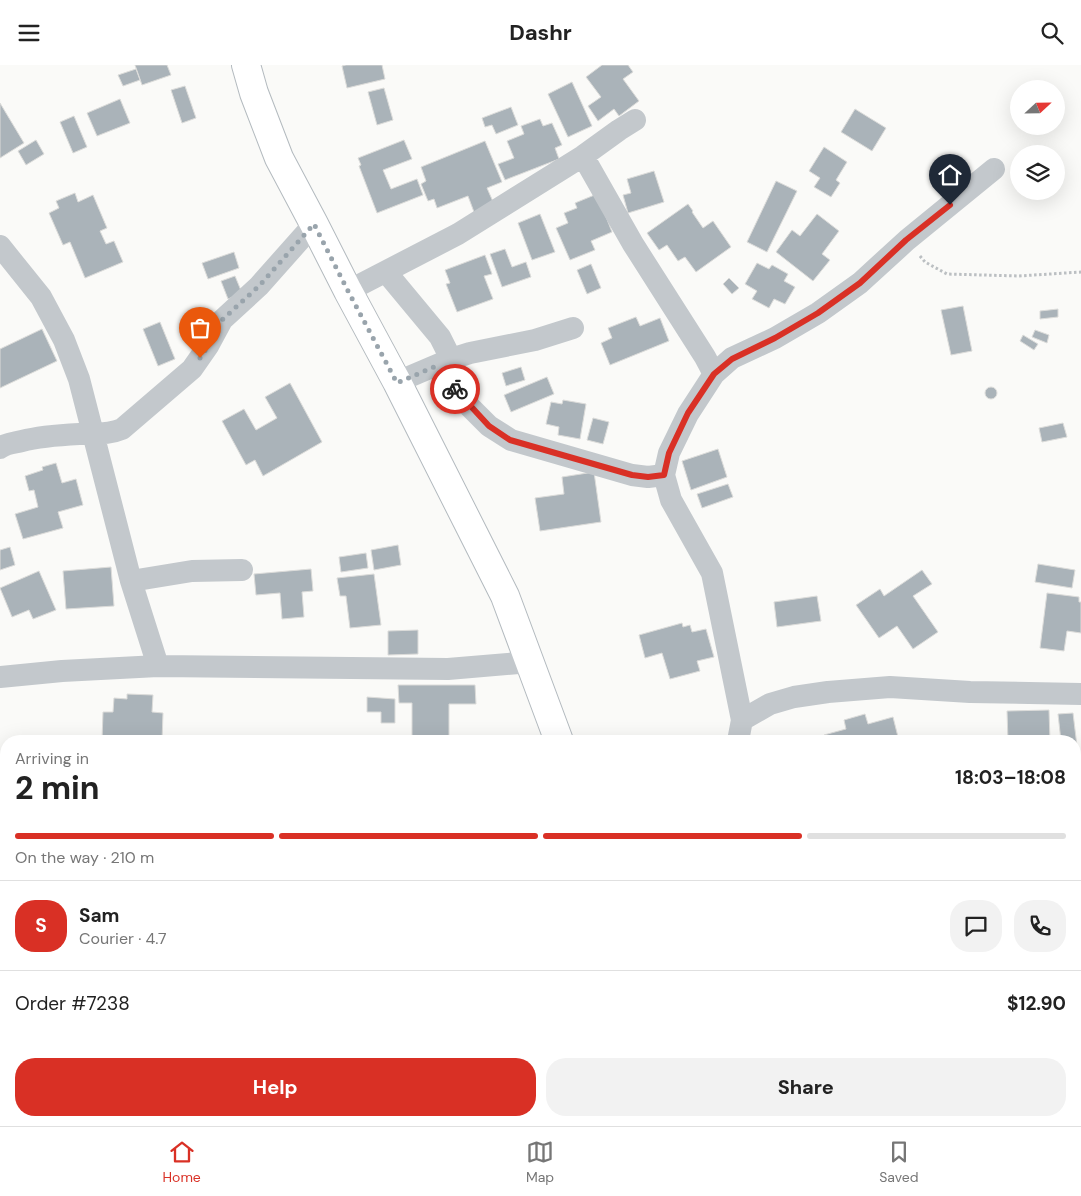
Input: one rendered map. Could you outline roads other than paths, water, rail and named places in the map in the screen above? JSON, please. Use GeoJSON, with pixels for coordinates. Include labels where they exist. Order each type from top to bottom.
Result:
{"type":"FeatureCollection","features":[{"type":"Feature","properties":{"kind":"street"},"geometry":{"type":"LineString","coordinates":[[246,65],[254,93],[278,157],[397,383],[505,596],[557,735]]}},
{"type":"Feature","properties":{"kind":"street"},"geometry":{"type":"LineString","coordinates":[[348,291],[458,234],[583,156],[635,120]]}},
{"type":"Feature","properties":{"kind":"street"},"geometry":{"type":"LineString","coordinates":[[583,156],[633,245],[714,374]]}},
{"type":"Feature","properties":{"kind":"street"},"geometry":{"type":"LineString","coordinates":[[740,731],[712,573],[671,500],[664,475],[669,453],[688,413],[714,374],[732,359],[775,338],[818,313],[860,283],[906,240],[994,169]]}},
{"type":"Feature","properties":{"kind":"street"},"geometry":{"type":"LineString","coordinates":[[0,448],[4,445],[30,439],[60,435],[114,433],[122,429],[192,369],[208,346],[222,320],[259,286],[314,224]]}},
{"type":"Feature","properties":{"kind":"street"},"geometry":{"type":"LineString","coordinates":[[0,246],[41,297],[64,340],[78,379],[131,581],[158,666]]}},
{"type":"Feature","properties":{"kind":"street"},"geometry":{"type":"LineString","coordinates":[[386,272],[440,337],[443,363],[467,404],[489,426],[510,440],[632,475],[648,477],[664,475]]}},
{"type":"Feature","properties":{"kind":"street"},"geometry":{"type":"LineString","coordinates":[[397,383],[470,353],[535,340],[573,327]]}},
{"type":"Feature","properties":{"kind":"street"},"geometry":{"type":"LineString","coordinates":[[131,581],[192,571],[242,570]]}},
{"type":"Feature","properties":{"kind":"street"},"geometry":{"type":"LineString","coordinates":[[0,677],[62,671],[158,666],[448,669],[530,662]]}},
{"type":"Feature","properties":{"kind":"street"},"geometry":{"type":"LineString","coordinates":[[740,731],[770,705],[794,697],[828,692],[890,687],[970,692],[1081,694]]}}]}
